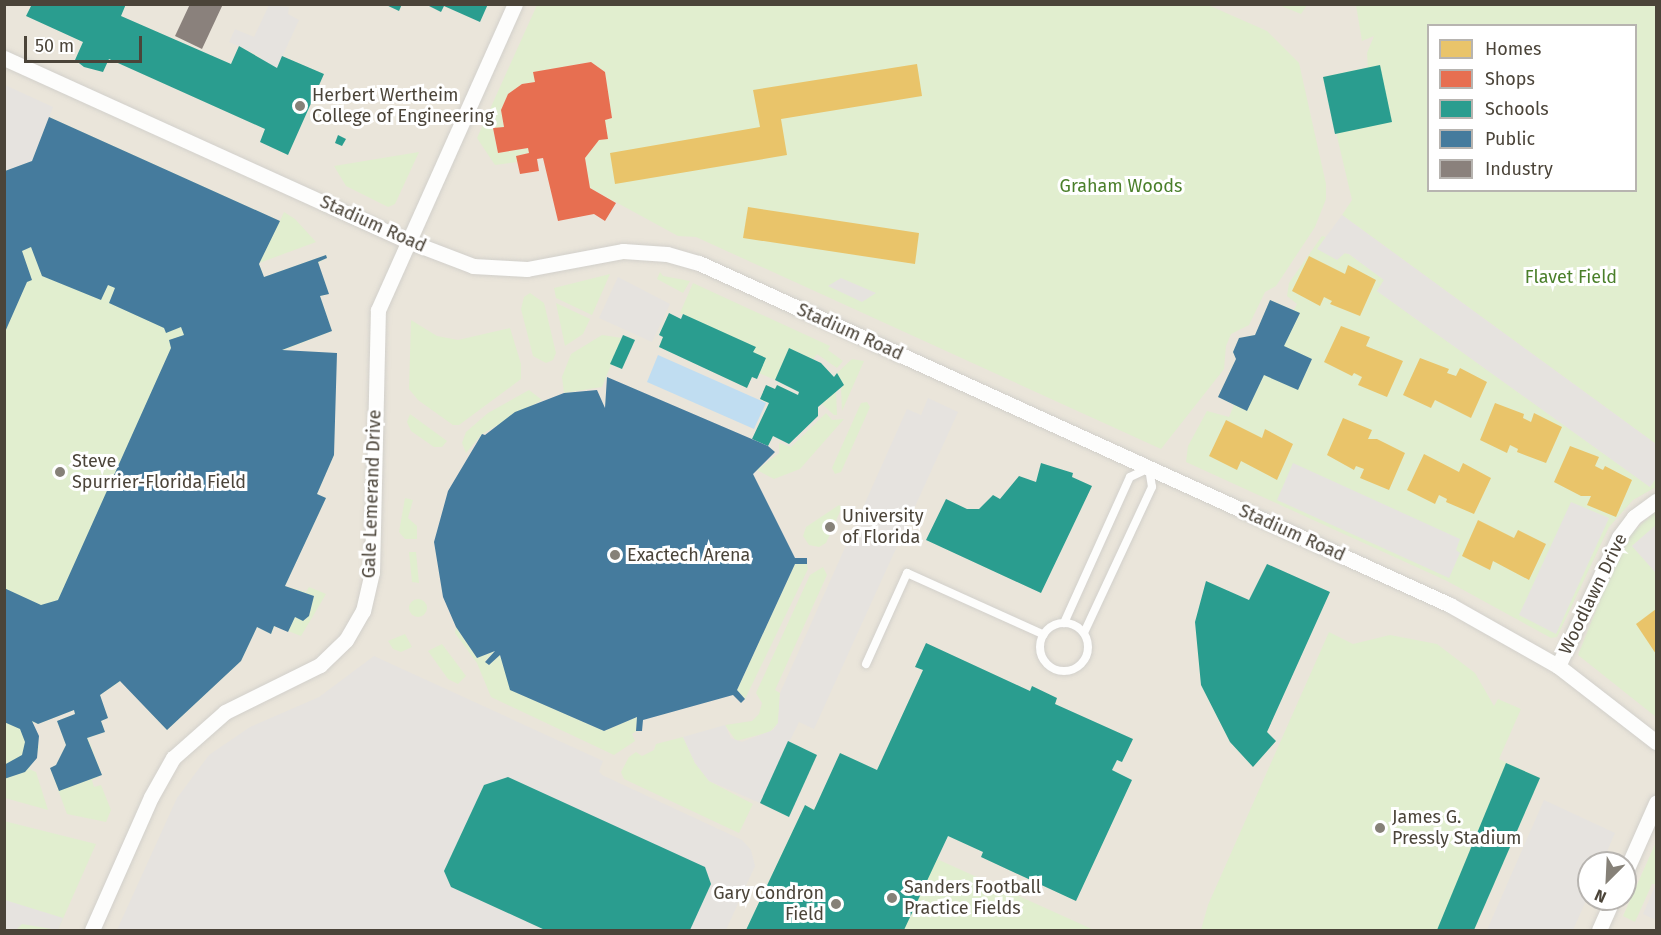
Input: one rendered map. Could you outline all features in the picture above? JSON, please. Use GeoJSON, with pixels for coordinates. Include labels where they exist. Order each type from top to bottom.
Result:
{"type":"FeatureCollection","features":[{"type":"Feature","properties":{"kind":"street","name":"Gale Lemerand Drive"},"geometry":{"type":"LineString","coordinates":[[92,930],[156,788],[173,758],[225,712],[320,665],[339,649],[363,611],[372,572],[377,316],[408,241],[515,4]]}},
{"type":"Feature","properties":{"kind":"street","name":"Stadium Road"},"geometry":{"type":"LineString","coordinates":[[4,58],[459,262],[498,270],[544,266],[610,251],[643,251],[683,258],[1450,605],[1558,666],[1656,742]]}},
{"type":"Feature","properties":{"kind":"street","name":"Woodlawn Drive"},"geometry":{"type":"LineString","coordinates":[[1558,666],[1623,530],[1656,501]]}},
{"type":"Feature","properties":{"kind":"street"},"geometry":{"type":"LineString","coordinates":[[1635,851],[1656,803]]}},
{"type":"Feature","properties":{"kind":"street"},"geometry":{"type":"LineString","coordinates":[[1599,930],[1608,911]]}},
{"type":"Feature","properties":{"kind":"lane"},"geometry":{"type":"LineString","coordinates":[[1149,468],[1152,487],[1084,633],[1087,656],[1069,671],[1054,669],[1043,657],[1044,635],[1064,623],[1130,477],[1149,468]]}},
{"type":"Feature","properties":{"kind":"lane"},"geometry":{"type":"LineString","coordinates":[[866,664],[907,573],[1044,635]]}},
{"type":"Feature","properties":{"kind":"lane"},"geometry":{"type":"LineString","coordinates":[[1064,623],[1084,633]]}},
{"type":"Feature","properties":{"kind":"shaded area","name":"University of Florida"},"geometry":{"type":"Polygon","coordinates":[[[5,5],[1656,5],[1656,930],[5,930],[5,5]]]}},
{"type":"Feature","properties":{"kind":"shaded area"},"geometry":{"type":"Polygon","coordinates":[[[269,5],[289,7],[288,14],[299,20],[277,68],[259,61],[261,56],[229,42],[235,29],[254,37],[269,5]]]}},
{"type":"Feature","properties":{"kind":"shaded area"},"geometry":{"type":"Polygon","coordinates":[[[5,85],[53,107],[32,161],[5,171],[5,85]]]}},
{"type":"Feature","properties":{"kind":"shaded area"},"geometry":{"type":"Polygon","coordinates":[[[1342,215],[1656,444],[1656,478],[1650,487],[1377,291],[1384,280],[1349,254],[1345,253],[1337,260],[1317,249],[1342,215]]]}},
{"type":"Feature","properties":{"kind":"shaded area"},"geometry":{"type":"Polygon","coordinates":[[[618,277],[670,304],[652,342],[599,318],[618,277]]]}},
{"type":"Feature","properties":{"kind":"shaded area"},"geometry":{"type":"Polygon","coordinates":[[[841,278],[876,293],[862,302],[828,286],[841,278]]]}},
{"type":"Feature","properties":{"kind":"shaded area"},"geometry":{"type":"Polygon","coordinates":[[[928,398],[958,412],[814,729],[799,722],[760,803],[709,781],[695,763],[683,737],[725,725],[731,738],[742,742],[773,730],[778,723],[780,693],[907,409],[921,415],[928,398]]]}},
{"type":"Feature","properties":{"kind":"shaded area"},"geometry":{"type":"Polygon","coordinates":[[[1293,463],[1460,539],[1456,550],[1460,553],[1449,578],[1277,500],[1293,463]]]}},
{"type":"Feature","properties":{"kind":"shaded area"},"geometry":{"type":"Polygon","coordinates":[[[1571,502],[1609,518],[1556,634],[1519,615],[1571,502]]]}},
{"type":"Feature","properties":{"kind":"shaded area"},"geometry":{"type":"Polygon","coordinates":[[[1656,525],[1656,573],[1632,546],[1656,525]]]}},
{"type":"Feature","properties":{"kind":"shaded area"},"geometry":{"type":"Polygon","coordinates":[[[374,656],[603,761],[599,771],[602,775],[742,840],[751,850],[755,866],[726,930],[117,930],[177,798],[209,755],[250,727],[319,697],[374,656]]]}},
{"type":"Feature","properties":{"kind":"shaded area"},"geometry":{"type":"Polygon","coordinates":[[[1544,800],[1615,833],[1607,851],[1577,851],[1577,911],[1581,911],[1573,930],[1487,930],[1544,800]]]}},
{"type":"Feature","properties":{"kind":"shaded area"},"geometry":{"type":"Polygon","coordinates":[[[1656,884],[1656,920],[1643,914],[1656,884]]]}},
{"type":"Feature","properties":{"kind":"shaded area"},"geometry":{"type":"Polygon","coordinates":[[[5,900],[63,918],[58,930],[22,924],[16,930],[5,930],[5,900]]]}},
{"type":"Feature","properties":{"kind":"green space","name":"Graham Woods"},"geometry":{"type":"Polygon","coordinates":[[[537,5],[1208,5],[1267,31],[1299,63],[1326,184],[1326,199],[1315,227],[1276,286],[1265,292],[1249,325],[1231,334],[1226,346],[1224,369],[1161,449],[696,237],[678,236],[590,188],[585,158],[599,140],[605,120],[612,118],[605,72],[591,62],[533,72],[535,82],[522,84],[508,94],[501,110],[504,127],[493,129],[498,153],[528,148],[529,153],[516,156],[517,162],[495,165],[477,138],[537,5]]]}},
{"type":"Feature","properties":{"kind":"green space"},"geometry":{"type":"Polygon","coordinates":[[[1279,5],[1307,5],[1301,14],[1279,5]]]}},
{"type":"Feature","properties":{"kind":"green space","name":"Flavet Field"},"geometry":{"type":"Polygon","coordinates":[[[1356,5],[1656,5],[1656,444],[1342,215],[1352,200],[1323,77],[1368,67],[1367,53],[1374,36],[1362,41],[1356,5]]]}},
{"type":"Feature","properties":{"kind":"green space"},"geometry":{"type":"Polygon","coordinates":[[[49,117],[280,221],[284,212],[295,219],[316,242],[259,263],[264,277],[326,255],[327,258],[318,263],[329,294],[320,296],[332,331],[284,350],[334,455],[317,494],[326,498],[285,586],[306,592],[309,587],[326,594],[301,636],[275,626],[271,634],[257,627],[241,661],[167,730],[121,681],[100,695],[108,718],[101,721],[105,732],[88,738],[102,775],[92,780],[94,787],[101,785],[111,810],[106,822],[67,814],[50,768],[56,765],[66,745],[57,721],[75,714],[74,710],[38,724],[32,722],[39,748],[29,769],[36,772],[48,810],[5,798],[5,171],[32,161],[49,117]]]}},
{"type":"Feature","properties":{"kind":"green space"},"geometry":{"type":"Polygon","coordinates":[[[419,152],[395,204],[388,207],[346,186],[334,166],[419,152]]]}},
{"type":"Feature","properties":{"kind":"green space"},"geometry":{"type":"Polygon","coordinates":[[[1322,236],[1326,237],[1318,249],[1349,254],[1384,280],[1377,291],[1650,487],[1656,478],[1656,487],[1633,500],[1609,527],[1557,637],[1551,638],[1447,581],[1186,462],[1188,446],[1207,411],[1229,417],[1234,405],[1218,397],[1236,359],[1233,352],[1239,338],[1255,335],[1270,300],[1294,310],[1297,304],[1287,296],[1289,283],[1322,236]]]}},
{"type":"Feature","properties":{"kind":"green space"},"geometry":{"type":"Polygon","coordinates":[[[660,272],[663,276],[690,281],[683,293],[657,279],[660,272]]]}},
{"type":"Feature","properties":{"kind":"green space"},"geometry":{"type":"Polygon","coordinates":[[[610,274],[592,315],[556,298],[554,288],[610,274]]]}},
{"type":"Feature","properties":{"kind":"green space"},"geometry":{"type":"Polygon","coordinates":[[[693,283],[830,346],[828,350],[843,361],[837,368],[817,354],[813,359],[789,348],[775,380],[759,373],[766,358],[753,352],[755,347],[680,313],[693,283]]]}},
{"type":"Feature","properties":{"kind":"green space"},"geometry":{"type":"Polygon","coordinates":[[[530,293],[544,303],[556,353],[553,360],[546,363],[533,356],[521,309],[524,297],[530,293]]]}},
{"type":"Feature","properties":{"kind":"green space"},"geometry":{"type":"Polygon","coordinates":[[[556,303],[590,319],[583,334],[565,346],[556,303]]]}},
{"type":"Feature","properties":{"kind":"green space"},"geometry":{"type":"Polygon","coordinates":[[[411,320],[437,336],[458,340],[510,328],[521,364],[521,379],[459,425],[453,425],[418,400],[409,389],[411,320]]]}},
{"type":"Feature","properties":{"kind":"green space"},"geometry":{"type":"Polygon","coordinates":[[[602,335],[622,338],[602,387],[564,393],[562,377],[571,354],[602,335]]]}},
{"type":"Feature","properties":{"kind":"green space"},"geometry":{"type":"Polygon","coordinates":[[[852,359],[864,361],[842,411],[841,388],[844,385],[837,373],[852,359]]]}},
{"type":"Feature","properties":{"kind":"green space"},"geometry":{"type":"Polygon","coordinates":[[[529,390],[542,400],[482,434],[466,453],[462,443],[466,432],[488,413],[529,390]]]}},
{"type":"Feature","properties":{"kind":"green space"},"geometry":{"type":"Polygon","coordinates":[[[836,392],[837,415],[834,415],[822,404],[836,392]]]}},
{"type":"Feature","properties":{"kind":"green space"},"geometry":{"type":"Polygon","coordinates":[[[867,402],[870,407],[841,472],[835,474],[832,468],[861,403],[867,402]]]}},
{"type":"Feature","properties":{"kind":"green space"},"geometry":{"type":"Polygon","coordinates":[[[826,413],[832,420],[844,419],[800,469],[774,479],[757,470],[779,453],[779,443],[791,447],[826,413]]]}},
{"type":"Feature","properties":{"kind":"green space"},"geometry":{"type":"Polygon","coordinates":[[[410,414],[447,441],[442,447],[434,447],[411,431],[407,422],[410,414]]]}},
{"type":"Feature","properties":{"kind":"green space"},"geometry":{"type":"Polygon","coordinates":[[[405,498],[413,500],[408,518],[417,526],[417,539],[405,539],[399,532],[405,498]]]}},
{"type":"Feature","properties":{"kind":"green space"},"geometry":{"type":"Polygon","coordinates":[[[839,505],[842,507],[826,543],[819,547],[809,545],[803,536],[806,527],[839,505]]]}},
{"type":"Feature","properties":{"kind":"green space"},"geometry":{"type":"Polygon","coordinates":[[[1656,511],[1656,525],[1632,546],[1656,573],[1656,717],[1578,655],[1624,540],[1656,511]]]}},
{"type":"Feature","properties":{"kind":"green space"},"geometry":{"type":"Polygon","coordinates":[[[409,552],[416,552],[419,583],[412,582],[409,552]]]}},
{"type":"Feature","properties":{"kind":"green space"},"geometry":{"type":"Polygon","coordinates":[[[795,564],[807,564],[808,569],[745,699],[737,690],[795,564]]]}},
{"type":"Feature","properties":{"kind":"green space"},"geometry":{"type":"Polygon","coordinates":[[[823,567],[827,575],[775,690],[780,693],[778,723],[770,732],[736,741],[725,725],[752,721],[759,714],[762,703],[756,693],[810,575],[823,567]]]}},
{"type":"Feature","properties":{"kind":"green space"},"geometry":{"type":"Polygon","coordinates":[[[414,599],[422,599],[427,604],[425,615],[414,617],[409,612],[409,604],[414,599]]]}},
{"type":"Feature","properties":{"kind":"green space"},"geometry":{"type":"Polygon","coordinates":[[[456,627],[477,658],[495,651],[485,661],[489,665],[500,655],[511,690],[604,731],[637,717],[636,731],[632,734],[635,741],[614,755],[491,697],[477,663],[455,633],[456,627]]]}},
{"type":"Feature","properties":{"kind":"green space","name":"James G. Pressly Stadium"},"geometry":{"type":"Polygon","coordinates":[[[1329,632],[1353,644],[1390,635],[1437,644],[1475,673],[1494,706],[1498,699],[1521,709],[1499,759],[1540,778],[1474,930],[1201,930],[1208,905],[1329,632]]]}},
{"type":"Feature","properties":{"kind":"green space"},"geometry":{"type":"Polygon","coordinates":[[[405,634],[412,647],[401,652],[393,649],[388,641],[405,634]]]}},
{"type":"Feature","properties":{"kind":"green space"},"geometry":{"type":"Polygon","coordinates":[[[442,644],[466,676],[458,684],[448,679],[428,651],[442,644]]]}},
{"type":"Feature","properties":{"kind":"green space"},"geometry":{"type":"Polygon","coordinates":[[[683,737],[695,763],[709,781],[753,804],[739,833],[624,779],[621,772],[629,757],[636,752],[642,756],[654,750],[656,744],[683,737]]]}},
{"type":"Feature","properties":{"kind":"green space","name":"Sanders Football Practice Fields"},"geometry":{"type":"Polygon","coordinates":[[[805,805],[934,864],[937,859],[1094,930],[746,930],[805,805]]]}},
{"type":"Feature","properties":{"kind":"green space"},"geometry":{"type":"Polygon","coordinates":[[[4,821],[96,844],[58,930],[5,930],[4,821]]]}},
{"type":"Feature","properties":{"kind":"green space"},"geometry":{"type":"Polygon","coordinates":[[[1656,842],[1656,884],[1652,884],[1635,922],[1623,916],[1625,911],[1637,911],[1637,885],[1656,842]]]}},
{"type":"Feature","properties":{"kind":"water"},"geometry":{"type":"Polygon","coordinates":[[[658,355],[766,403],[754,429],[647,382],[658,355]]]}},
{"type":"Feature","properties":{"kind":"building: Homes"},"geometry":{"type":"Polygon","coordinates":[[[917,64],[922,96],[781,119],[787,155],[615,184],[610,153],[760,127],[753,90],[917,64]]]}},
{"type":"Feature","properties":{"kind":"building: Homes"},"geometry":{"type":"Polygon","coordinates":[[[748,207],[919,233],[915,264],[743,238],[748,207]]]}},
{"type":"Feature","properties":{"kind":"building: Homes"},"geometry":{"type":"Polygon","coordinates":[[[1309,256],[1345,274],[1348,265],[1376,280],[1360,316],[1330,304],[1332,301],[1324,297],[1320,306],[1292,291],[1309,256]]]}},
{"type":"Feature","properties":{"kind":"building: Homes"},"geometry":{"type":"Polygon","coordinates":[[[1341,326],[1370,337],[1366,346],[1403,361],[1387,397],[1358,385],[1362,377],[1354,373],[1352,376],[1324,362],[1341,326]]]}},
{"type":"Feature","properties":{"kind":"building: Homes"},"geometry":{"type":"Polygon","coordinates":[[[1420,358],[1449,369],[1447,373],[1456,376],[1460,368],[1487,382],[1471,418],[1435,400],[1431,408],[1403,395],[1420,358]]]}},
{"type":"Feature","properties":{"kind":"building: Homes"},"geometry":{"type":"Polygon","coordinates":[[[1495,403],[1524,414],[1523,418],[1531,422],[1534,413],[1562,427],[1546,463],[1517,452],[1518,449],[1510,445],[1507,453],[1480,440],[1495,403]]]}},
{"type":"Feature","properties":{"kind":"building: Homes"},"geometry":{"type":"Polygon","coordinates":[[[1343,418],[1372,430],[1368,439],[1377,439],[1405,453],[1389,490],[1360,478],[1364,469],[1356,466],[1354,470],[1327,455],[1343,418]]]}},
{"type":"Feature","properties":{"kind":"building: Homes"},"geometry":{"type":"Polygon","coordinates":[[[1226,420],[1262,438],[1265,429],[1293,444],[1277,480],[1241,461],[1237,470],[1209,456],[1226,420]]]}},
{"type":"Feature","properties":{"kind":"building: Homes"},"geometry":{"type":"Polygon","coordinates":[[[1570,446],[1599,457],[1595,466],[1603,470],[1605,466],[1632,480],[1616,517],[1587,505],[1591,496],[1581,496],[1554,482],[1570,446]]]}},
{"type":"Feature","properties":{"kind":"building: Homes"},"geometry":{"type":"Polygon","coordinates":[[[1424,454],[1459,472],[1463,463],[1491,478],[1474,514],[1446,502],[1447,499],[1439,495],[1435,504],[1407,490],[1424,454]]]}},
{"type":"Feature","properties":{"kind":"building: Homes"},"geometry":{"type":"Polygon","coordinates":[[[1478,520],[1514,538],[1518,530],[1546,544],[1529,580],[1493,561],[1490,570],[1462,556],[1478,520]]]}},
{"type":"Feature","properties":{"kind":"building: Homes"},"geometry":{"type":"Polygon","coordinates":[[[1656,609],[1656,654],[1636,624],[1656,609]]]}},
{"type":"Feature","properties":{"kind":"building: Shops"},"geometry":{"type":"Polygon","coordinates":[[[591,62],[605,72],[612,118],[605,120],[608,139],[599,140],[585,158],[590,188],[616,203],[605,221],[594,214],[558,221],[543,158],[537,159],[539,171],[520,174],[516,156],[529,153],[528,148],[498,153],[493,128],[504,127],[501,110],[508,94],[522,84],[535,82],[533,72],[591,62]]]}},
{"type":"Feature","properties":{"kind":"building: Schools"},"geometry":{"type":"Polygon","coordinates":[[[32,4],[126,4],[121,16],[231,64],[239,46],[277,68],[282,56],[324,74],[288,155],[260,142],[265,129],[109,59],[103,72],[84,67],[75,60],[83,42],[26,16],[32,4]]]}},
{"type":"Feature","properties":{"kind":"building: Schools"},"geometry":{"type":"Polygon","coordinates":[[[384,4],[402,4],[399,11],[384,4]]]}},
{"type":"Feature","properties":{"kind":"building: Schools"},"geometry":{"type":"Polygon","coordinates":[[[425,4],[488,4],[480,22],[444,6],[441,12],[425,4]]]}},
{"type":"Feature","properties":{"kind":"building: Schools"},"geometry":{"type":"Polygon","coordinates":[[[1380,65],[1392,122],[1335,134],[1323,77],[1380,65]]]}},
{"type":"Feature","properties":{"kind":"building: Schools"},"geometry":{"type":"Polygon","coordinates":[[[338,135],[346,139],[342,146],[335,143],[338,135]]]}},
{"type":"Feature","properties":{"kind":"building: Schools"},"geometry":{"type":"Polygon","coordinates":[[[669,313],[681,319],[683,314],[756,347],[753,352],[766,358],[757,379],[752,377],[747,388],[659,347],[663,337],[659,335],[669,313]]]}},
{"type":"Feature","properties":{"kind":"building: Schools"},"geometry":{"type":"Polygon","coordinates":[[[623,335],[635,340],[622,369],[610,364],[623,335]]]}},
{"type":"Feature","properties":{"kind":"building: Schools"},"geometry":{"type":"Polygon","coordinates":[[[789,348],[821,363],[834,377],[837,373],[844,385],[818,407],[818,416],[789,444],[773,436],[768,446],[752,439],[769,403],[760,399],[766,385],[775,389],[777,385],[798,395],[799,392],[775,380],[789,348]]]}},
{"type":"Feature","properties":{"kind":"building: Schools"},"geometry":{"type":"Polygon","coordinates":[[[1041,463],[1073,473],[1072,477],[1092,486],[1041,593],[926,540],[946,499],[967,509],[979,509],[993,495],[1000,499],[1019,476],[1036,482],[1041,463]]]}},
{"type":"Feature","properties":{"kind":"building: Schools"},"geometry":{"type":"Polygon","coordinates":[[[1267,564],[1330,592],[1267,732],[1276,741],[1253,767],[1230,742],[1201,685],[1195,622],[1206,581],[1249,600],[1267,564]]]}},
{"type":"Feature","properties":{"kind":"building: Schools"},"geometry":{"type":"Polygon","coordinates":[[[926,643],[1030,691],[1032,686],[1057,698],[1055,704],[1133,739],[1122,762],[1117,760],[1112,770],[1132,780],[1076,901],[981,857],[983,852],[948,836],[904,930],[746,930],[805,805],[814,810],[840,753],[877,770],[923,670],[915,667],[926,643]]]}},
{"type":"Feature","properties":{"kind":"building: Schools"},"geometry":{"type":"Polygon","coordinates":[[[788,741],[817,755],[789,817],[760,803],[788,741]]]}},
{"type":"Feature","properties":{"kind":"building: Schools"},"geometry":{"type":"Polygon","coordinates":[[[1506,763],[1540,778],[1474,930],[1437,930],[1506,763]]]}},
{"type":"Feature","properties":{"kind":"building: Schools"},"geometry":{"type":"Polygon","coordinates":[[[508,777],[705,867],[711,884],[690,930],[545,930],[451,887],[444,871],[484,785],[508,777]]]}},
{"type":"Feature","properties":{"kind":"building: Public"},"geometry":{"type":"Polygon","coordinates":[[[49,117],[280,221],[259,264],[264,277],[326,255],[327,258],[318,262],[329,294],[320,296],[332,331],[282,350],[337,353],[334,455],[317,494],[326,498],[285,586],[314,596],[309,616],[303,621],[295,617],[288,632],[274,626],[271,634],[257,627],[241,661],[167,730],[120,681],[100,695],[108,718],[101,721],[105,732],[87,738],[102,775],[59,791],[50,768],[56,765],[66,745],[57,721],[75,714],[74,710],[38,724],[32,721],[39,736],[37,758],[25,772],[4,779],[4,765],[22,755],[25,742],[20,729],[4,722],[4,588],[41,605],[58,600],[171,348],[169,340],[184,335],[181,327],[166,333],[164,328],[109,303],[115,288],[108,285],[101,300],[42,276],[31,247],[22,251],[32,280],[27,282],[5,332],[5,171],[32,161],[49,117]]]}},
{"type":"Feature","properties":{"kind":"building: Public"},"geometry":{"type":"Polygon","coordinates":[[[1270,300],[1300,313],[1284,346],[1312,359],[1298,390],[1264,375],[1247,411],[1218,397],[1236,359],[1233,352],[1239,338],[1255,335],[1270,300]]]}},
{"type":"Feature","properties":{"kind":"building: Public","name":"Exactech Arena"},"geometry":{"type":"Polygon","coordinates":[[[607,377],[768,446],[775,452],[753,474],[795,558],[807,558],[807,564],[795,564],[737,690],[745,699],[741,703],[733,695],[643,720],[642,731],[636,731],[637,717],[604,731],[510,690],[500,655],[489,665],[485,662],[495,651],[477,658],[456,627],[443,597],[434,542],[448,491],[482,434],[485,435],[515,412],[564,393],[597,390],[605,408],[607,377]]]}},
{"type":"Feature","properties":{"kind":"building: Industry"},"geometry":{"type":"Polygon","coordinates":[[[190,4],[223,4],[202,49],[175,36],[190,4]]]}},
{"type":"Feature","properties":{"kind":"place","name":"Herbert Wertheim College of Engineering"},"geometry":{"type":"Point","coordinates":[300,106]}},
{"type":"Feature","properties":{"kind":"place","name":"Steve Spurrier-Florida Field"},"geometry":{"type":"Point","coordinates":[60,472]}},
{"type":"Feature","properties":{"kind":"place","name":"University of Florida"},"geometry":{"type":"Point","coordinates":[830,527]}},
{"type":"Feature","properties":{"kind":"place","name":"Exactech Arena"},"geometry":{"type":"Point","coordinates":[615,555]}},
{"type":"Feature","properties":{"kind":"place","name":"James G. Pressly Stadium"},"geometry":{"type":"Point","coordinates":[1380,828]}},
{"type":"Feature","properties":{"kind":"place","name":"Sanders Football Practice Fields"},"geometry":{"type":"Point","coordinates":[892,898]}},
{"type":"Feature","properties":{"kind":"place","name":"Gary Condron Field"},"geometry":{"type":"Point","coordinates":[836,904]}}]}
